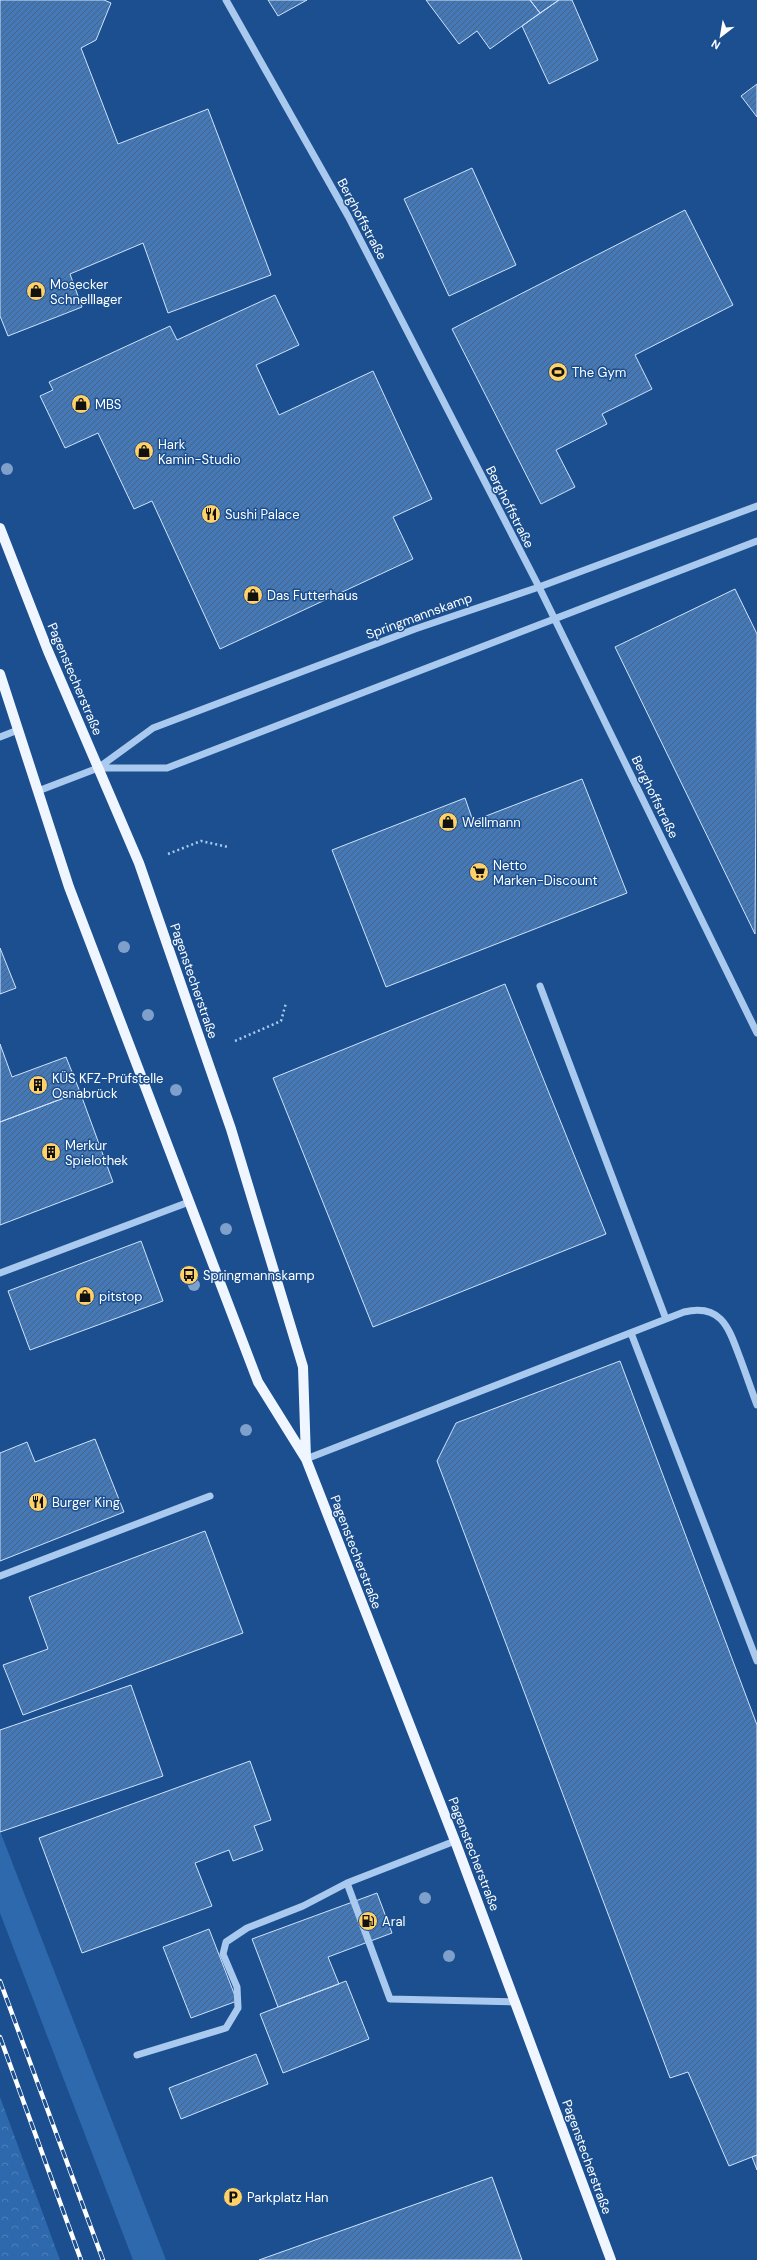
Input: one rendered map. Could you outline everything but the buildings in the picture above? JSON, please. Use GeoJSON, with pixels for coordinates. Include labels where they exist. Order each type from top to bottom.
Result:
{"type":"FeatureCollection","features":[{"type":"Feature","properties":{"kind":"main road","name":"Pagenstecherstraße"},"geometry":{"type":"LineString","coordinates":[[0,528],[48,651],[139,863],[231,1129],[303,1367],[306,1459]]}},
{"type":"Feature","properties":{"kind":"main road","name":"Pagenstecherstraße"},"geometry":{"type":"LineString","coordinates":[[0,674],[69,887],[258,1382],[306,1459],[455,1841],[611,2260]]}},
{"type":"Feature","properties":{"kind":"street","name":"Berghoffstraße"},"geometry":{"type":"LineString","coordinates":[[226,0],[348,216],[539,587],[757,1033]]}},
{"type":"Feature","properties":{"kind":"street","name":"Springmannskamp"},"geometry":{"type":"LineString","coordinates":[[38,791],[98,768],[153,728],[416,629],[539,587],[757,506]]}},
{"type":"Feature","properties":{"kind":"street","name":"Springmannskamp"},"geometry":{"type":"LineString","coordinates":[[98,768],[167,768],[757,541]]}},
{"type":"Feature","properties":{"kind":"street"},"geometry":{"type":"LineString","coordinates":[[0,737],[18,730]]}},
{"type":"Feature","properties":{"kind":"street"},"geometry":{"type":"LineString","coordinates":[[540,986],[666,1319]]}},
{"type":"Feature","properties":{"kind":"street"},"geometry":{"type":"LineString","coordinates":[[0,1273],[189,1202]]}},
{"type":"Feature","properties":{"kind":"street"},"geometry":{"type":"LineString","coordinates":[[306,1459],[666,1319],[698,1309],[716,1315],[729,1329],[757,1405]]}},
{"type":"Feature","properties":{"kind":"street"},"geometry":{"type":"LineString","coordinates":[[631,1333],[757,1661]]}},
{"type":"Feature","properties":{"kind":"street"},"geometry":{"type":"LineString","coordinates":[[0,1576],[210,1496]]}},
{"type":"Feature","properties":{"kind":"street"},"geometry":{"type":"LineString","coordinates":[[137,2055],[226,2028],[238,2008],[237,1987],[223,1954],[226,1942],[247,1928],[303,1906],[347,1883],[455,1841]]}},
{"type":"Feature","properties":{"kind":"street"},"geometry":{"type":"LineString","coordinates":[[347,1883],[390,1999],[516,2002]]}},
{"type":"Feature","properties":{"kind":"path"},"geometry":{"type":"LineString","coordinates":[[168,854],[201,842],[228,847]]}},
{"type":"Feature","properties":{"kind":"path"},"geometry":{"type":"LineString","coordinates":[[235,1041],[281,1021],[286,1003]]}},
{"type":"Feature","properties":{"kind":"green space"},"geometry":{"type":"Polygon","coordinates":[[[0,1831],[166,2260],[133,2260],[0,1913],[0,1831]]]}},
{"type":"Feature","properties":{"kind":"green space"},"geometry":{"type":"Polygon","coordinates":[[[0,2097],[60,2260],[0,2260],[0,2097]]]}},
{"type":"Feature","properties":{"kind":"railway"},"geometry":{"type":"LineString","coordinates":[[0,1981],[103,2260]]}},
{"type":"Feature","properties":{"kind":"railway"},"geometry":{"type":"LineString","coordinates":[[0,2037],[81,2260]]}},
{"type":"Feature","properties":{"kind":"place","name":"Mosecker Schnelllager"},"geometry":{"type":"Point","coordinates":[36,291]}},
{"type":"Feature","properties":{"kind":"place","name":"The Gym"},"geometry":{"type":"Point","coordinates":[558,372]}},
{"type":"Feature","properties":{"kind":"place","name":"MBS"},"geometry":{"type":"Point","coordinates":[81,404]}},
{"type":"Feature","properties":{"kind":"place","name":"Hark Kamin-Studio"},"geometry":{"type":"Point","coordinates":[144,451]}},
{"type":"Feature","properties":{"kind":"place","name":"Sushi Palace"},"geometry":{"type":"Point","coordinates":[211,514]}},
{"type":"Feature","properties":{"kind":"place","name":"Das Futterhaus"},"geometry":{"type":"Point","coordinates":[253,595]}},
{"type":"Feature","properties":{"kind":"place","name":"Wellmann"},"geometry":{"type":"Point","coordinates":[448,822]}},
{"type":"Feature","properties":{"kind":"place","name":"Netto Marken-Discount"},"geometry":{"type":"Point","coordinates":[479,872]}},
{"type":"Feature","properties":{"kind":"place","name":"KÜS KFZ-Prüfstelle Osnabrück"},"geometry":{"type":"Point","coordinates":[38,1085]}},
{"type":"Feature","properties":{"kind":"place","name":"Merkur Spielothek"},"geometry":{"type":"Point","coordinates":[51,1152]}},
{"type":"Feature","properties":{"kind":"place","name":"Springmannskamp"},"geometry":{"type":"Point","coordinates":[189,1275]}},
{"type":"Feature","properties":{"kind":"place","name":"pitstop"},"geometry":{"type":"Point","coordinates":[85,1296]}},
{"type":"Feature","properties":{"kind":"place","name":"Burger King"},"geometry":{"type":"Point","coordinates":[38,1502]}},
{"type":"Feature","properties":{"kind":"place","name":"Aral"},"geometry":{"type":"Point","coordinates":[368,1921]}},
{"type":"Feature","properties":{"kind":"place","name":"Parkplatz Han"},"geometry":{"type":"Point","coordinates":[233,2197]}}]}
